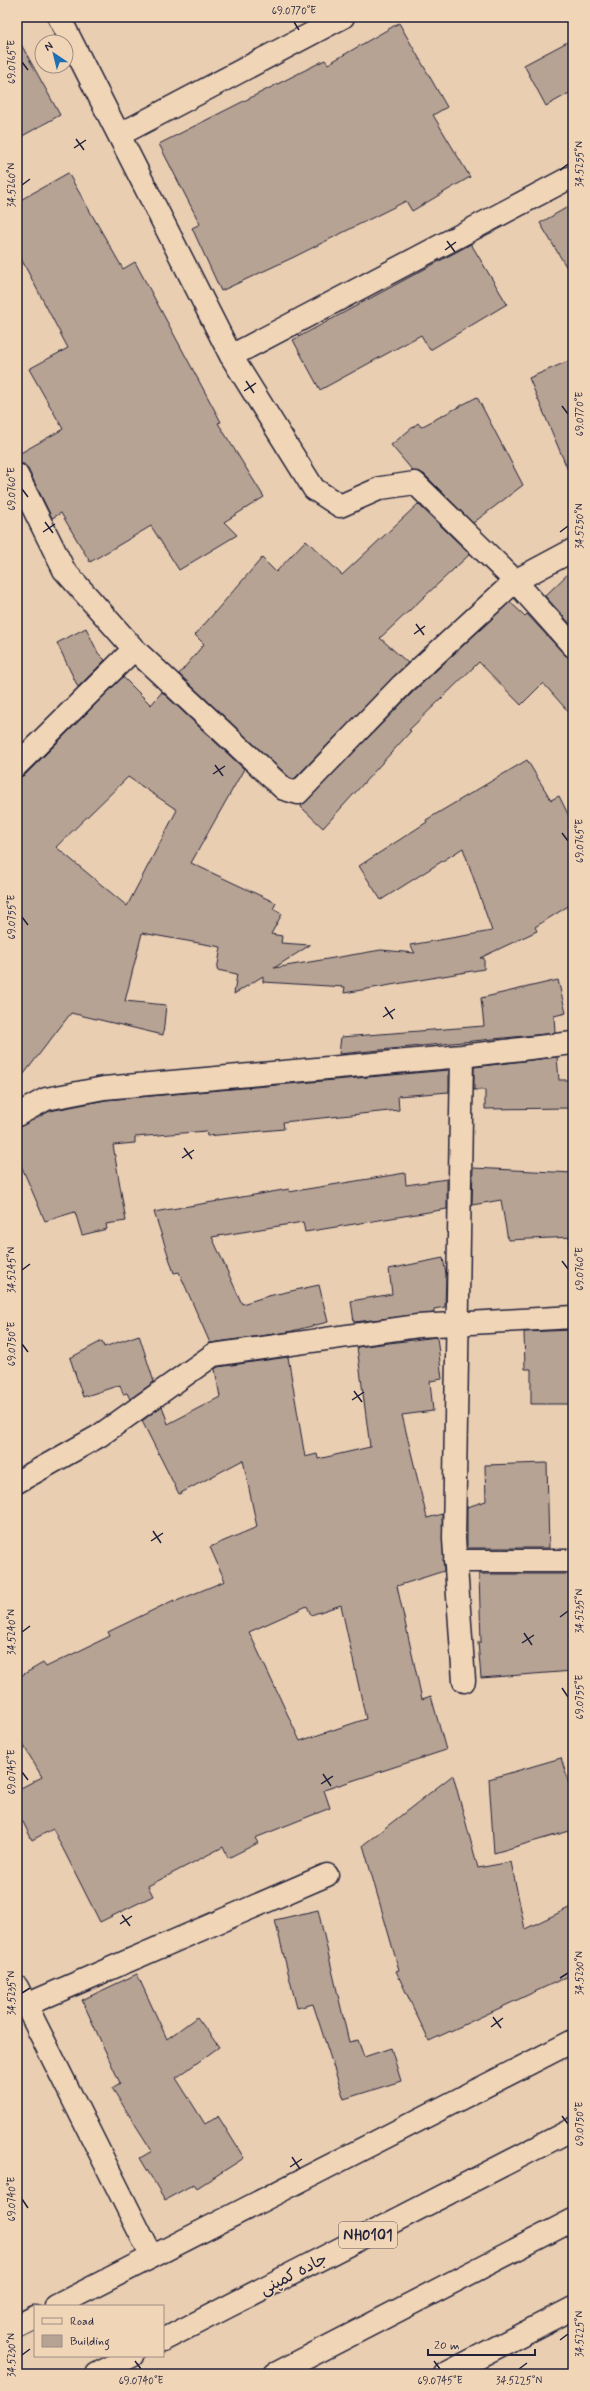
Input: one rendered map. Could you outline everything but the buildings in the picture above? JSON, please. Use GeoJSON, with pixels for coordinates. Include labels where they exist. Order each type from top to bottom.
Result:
{"type":"FeatureCollection","features":[{"type":"Feature","properties":{"kind":"main road"},"geometry":{"type":"LineString","coordinates":[[58,17],[231,356],[314,489],[340,506],[381,488],[415,483],[515,581],[573,646]]}},
{"type":"Feature","properties":{"kind":"main road"},"geometry":{"type":"LineString","coordinates":[[118,134],[343,17]]}},
{"type":"Feature","properties":{"kind":"main road"},"geometry":{"type":"LineString","coordinates":[[231,356],[573,176]]}},
{"type":"Feature","properties":{"kind":"main road"},"geometry":{"type":"LineString","coordinates":[[17,475],[64,570],[134,650],[284,789],[298,793],[402,685],[515,581],[573,550]]}},
{"type":"Feature","properties":{"kind":"main road"},"geometry":{"type":"LineString","coordinates":[[17,765],[134,650]]}},
{"type":"Feature","properties":{"kind":"main road"},"geometry":{"type":"LineString","coordinates":[[17,1115],[46,1099],[104,1088],[462,1056],[573,1042]]}},
{"type":"Feature","properties":{"kind":"main road"},"geometry":{"type":"LineString","coordinates":[[462,1056],[455,1561],[464,1681]]}},
{"type":"Feature","properties":{"kind":"main road"},"geometry":{"type":"LineString","coordinates":[[17,1482],[99,1436],[213,1355],[418,1326],[573,1317]]}},
{"type":"Feature","properties":{"kind":"main road"},"geometry":{"type":"LineString","coordinates":[[455,1561],[573,1561]]}},
{"type":"Feature","properties":{"kind":"main road"},"geometry":{"type":"LineString","coordinates":[[152,2257],[22,1996],[327,1875]]}},
{"type":"Feature","properties":{"kind":"main road"},"geometry":{"type":"LineString","coordinates":[[58,2305],[573,2041]]}},
{"type":"Feature","properties":{"kind":"main road","name":"جاده کمپنی"},"geometry":{"type":"LineString","coordinates":[[164,2339],[573,2129]]}},
{"type":"Feature","properties":{"kind":"main road"},"geometry":{"type":"LineString","coordinates":[[275,2374],[573,2220]]}},
{"type":"Feature","properties":{"kind":"main road"},"geometry":{"type":"LineString","coordinates":[[445,2374],[573,2308]]}},
{"type":"Feature","properties":{"kind":"main road"},"geometry":{"type":"LineString","coordinates":[[17,2326],[34,2318]]}},
{"type":"Feature","properties":{"kind":"main road"},"geometry":{"type":"LineString","coordinates":[[97,2374],[130,2357]]}}]}
